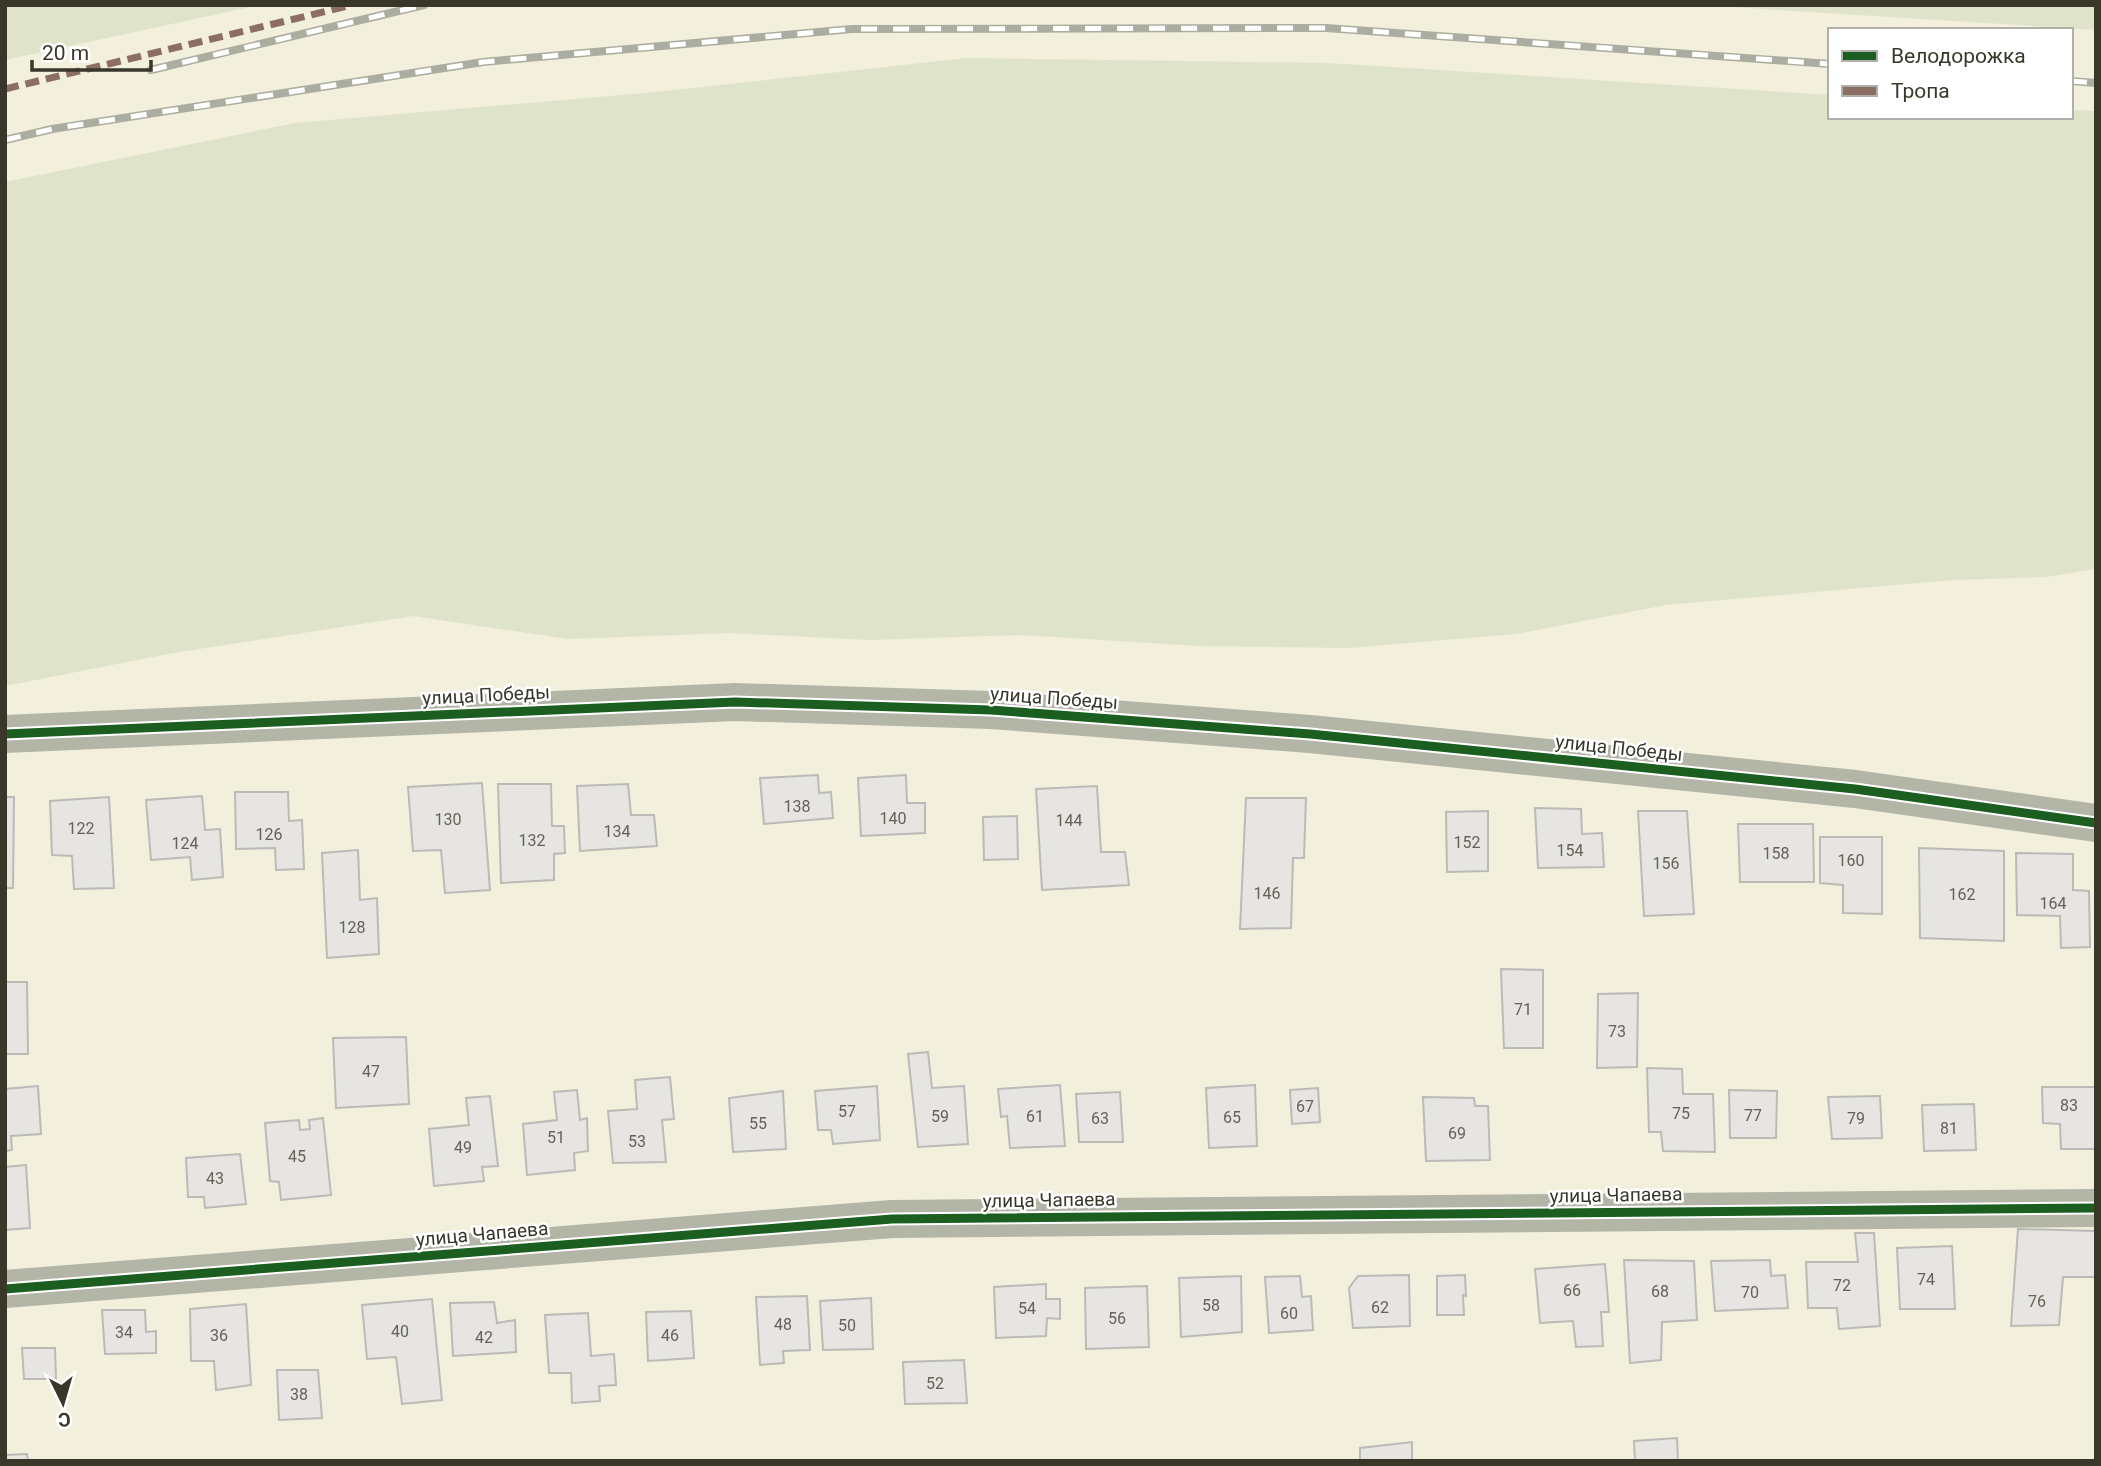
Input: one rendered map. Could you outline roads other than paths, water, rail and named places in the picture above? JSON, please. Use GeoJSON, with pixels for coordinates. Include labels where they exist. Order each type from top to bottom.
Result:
{"type":"FeatureCollection","features":[{"type":"Feature","properties":{"kind":"street","name":"улица Победы"},"geometry":{"type":"LineString","coordinates":[[5,734],[735,702],[991,710],[1310,734],[1828,786],[2096,824]]}},
{"type":"Feature","properties":{"kind":"street","name":"улица Чапаева"},"geometry":{"type":"LineString","coordinates":[[5,1290],[892,1219],[2096,1208]]}},
{"type":"Feature","properties":{"kind":"railway"},"geometry":{"type":"LineString","coordinates":[[151,70],[424,5]]}},
{"type":"Feature","properties":{"kind":"railway"},"geometry":{"type":"LineString","coordinates":[[5,140],[52,129],[483,62],[852,29],[1326,28],[1828,64]]}},
{"type":"Feature","properties":{"kind":"railway"},"geometry":{"type":"LineString","coordinates":[[2073,81],[2096,83]]}}]}
